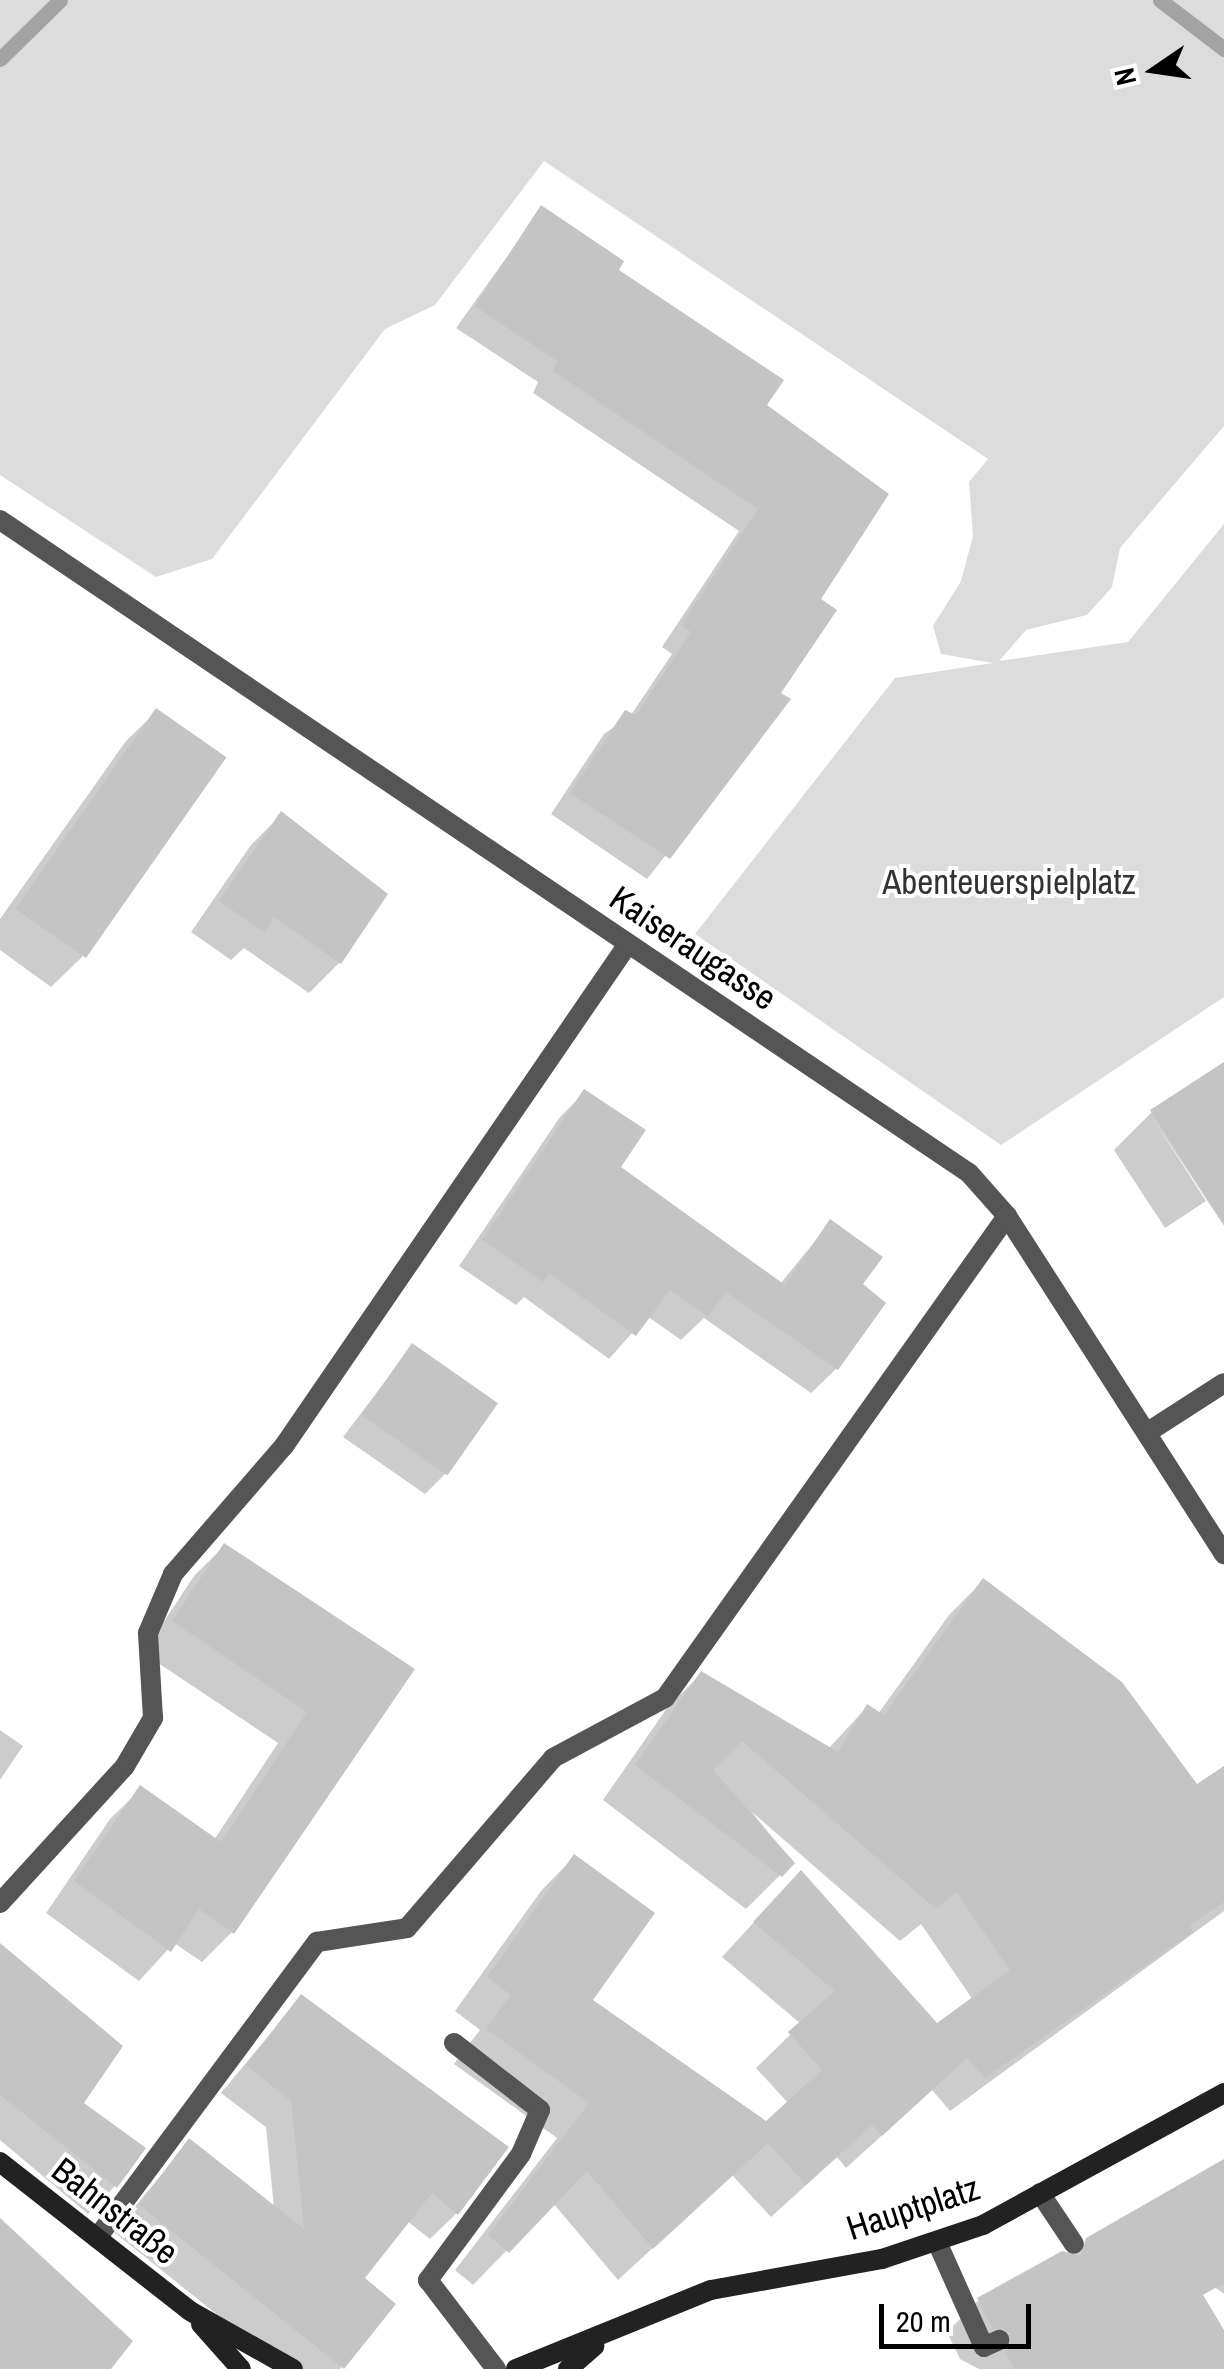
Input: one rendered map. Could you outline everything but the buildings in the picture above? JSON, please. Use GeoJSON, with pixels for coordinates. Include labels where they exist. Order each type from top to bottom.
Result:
{"type":"FeatureCollection","features":[{"type":"Feature","properties":{"kind":"main road","name":"Hauptplatz"},"geometry":{"type":"LineString","coordinates":[[516,2369],[603,2338],[711,2290],[937,2242],[1040,2194],[1224,2093]]}},
{"type":"Feature","properties":{"kind":"main road","name":"Bahnstraße"},"geometry":{"type":"LineString","coordinates":[[0,2162],[190,2311],[293,2369]]}},
{"type":"Feature","properties":{"kind":"main road","name":"Bahnstraße"},"geometry":{"type":"LineString","coordinates":[[190,2311],[241,2369]]}},
{"type":"Feature","properties":{"kind":"main road","name":"Hauptplatz"},"geometry":{"type":"LineString","coordinates":[[568,2369],[603,2338]]}},
{"type":"Feature","properties":{"kind":"street","name":"Kaiseraugasse"},"geometry":{"type":"LineString","coordinates":[[0,520],[969,1173],[1008,1216],[1224,1554]]}},
{"type":"Feature","properties":{"kind":"street"},"geometry":{"type":"LineString","coordinates":[[0,1903],[125,1766],[152,1718],[148,1634],[173,1574],[284,1446],[628,944]]}},
{"type":"Feature","properties":{"kind":"street"},"geometry":{"type":"LineString","coordinates":[[97,2238],[317,1942],[407,1928],[553,1758],[665,1698],[1008,1216]]}},
{"type":"Feature","properties":{"kind":"street"},"geometry":{"type":"LineString","coordinates":[[1148,1432],[1224,1383]]}},
{"type":"Feature","properties":{"kind":"street"},"geometry":{"type":"LineString","coordinates":[[454,2042],[540,2110],[521,2154],[428,2280],[496,2369]]}},
{"type":"Feature","properties":{"kind":"street"},"geometry":{"type":"LineString","coordinates":[[1040,2194],[1074,2244]]}},
{"type":"Feature","properties":{"kind":"street"},"geometry":{"type":"LineString","coordinates":[[937,2242],[984,2347],[999,2340]]}},
{"type":"Feature","properties":{"kind":"green space","name":"Abenteuerspielplatz"},"geometry":{"type":"Polygon","coordinates":[[[0,0],[1224,0],[1224,426],[1120,548],[1112,587],[1087,615],[1026,630],[999,661],[1128,642],[1224,524],[1224,997],[1001,1145],[695,934],[895,678],[993,663],[941,654],[933,626],[961,581],[973,536],[969,482],[988,459],[544,161],[435,305],[385,329],[212,559],[156,577],[0,475],[0,0]]]}},
{"type":"Feature","properties":{"kind":"waterway"},"geometry":{"type":"LineString","coordinates":[[0,59],[60,0]]}},
{"type":"Feature","properties":{"kind":"waterway"},"geometry":{"type":"LineString","coordinates":[[1160,0],[1224,49]]}}]}
